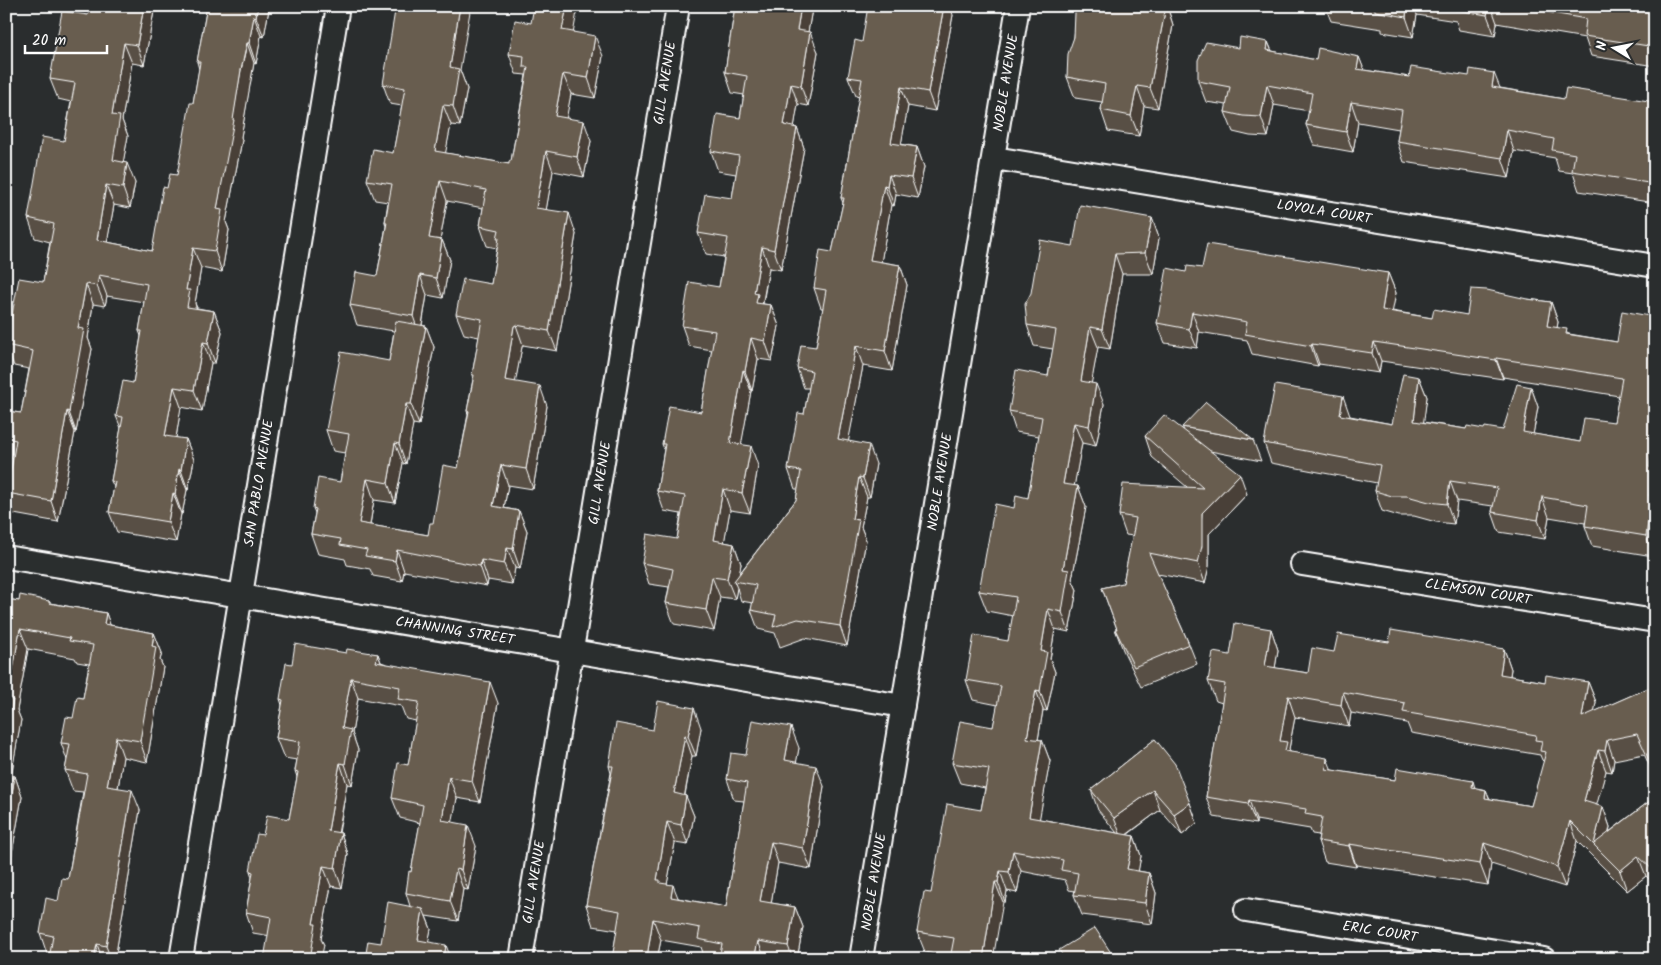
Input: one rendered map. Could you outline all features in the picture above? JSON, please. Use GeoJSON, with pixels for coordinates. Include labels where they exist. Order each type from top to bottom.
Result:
{"type":"FeatureCollection","features":[{"type":"Feature","properties":{"kind":"street","name":"SAN PABLO AVENUE"},"geometry":{"type":"LineString","coordinates":[[181,959],[338,6]]}},
{"type":"Feature","properties":{"kind":"street","name":"GILL AVENUE"},"geometry":{"type":"LineString","coordinates":[[521,959],[678,6]]}},
{"type":"Feature","properties":{"kind":"street","name":"NOBLE AVENUE"},"geometry":{"type":"LineString","coordinates":[[861,959],[1018,6]]}},
{"type":"Feature","properties":{"kind":"street","name":"LOYOLA COURT"},"geometry":{"type":"LineString","coordinates":[[994,158],[1655,266]]}},
{"type":"Feature","properties":{"kind":"street","name":"CHANNING STREET"},"geometry":{"type":"LineString","coordinates":[[6,557],[903,706]]}},
{"type":"Feature","properties":{"kind":"street","name":"CLEMSON COURT"},"geometry":{"type":"LineString","coordinates":[[1302,564],[1655,621]]}},
{"type":"Feature","properties":{"kind":"street","name":"ERIC COURT"},"geometry":{"type":"LineString","coordinates":[[1246,910],[1544,959]]}},
{"type":"Feature","properties":{"kind":"building"},"geometry":{"type":"Polygon","coordinates":[[[90,6],[144,6],[137,45],[124,43],[112,115],[120,116],[113,160],[127,163],[123,188],[106,185],[97,240],[152,251],[163,187],[167,188],[170,174],[177,175],[190,103],[193,103],[200,62],[197,62],[207,6],[258,6],[241,70],[234,120],[217,209],[222,210],[215,251],[193,248],[186,290],[190,290],[187,307],[214,311],[208,343],[203,342],[194,390],[174,387],[165,436],[186,439],[181,470],[179,469],[168,522],[109,512],[115,482],[111,481],[123,417],[116,416],[123,381],[133,383],[142,331],[139,331],[147,284],[99,275],[97,286],[86,284],[78,328],[84,329],[51,501],[7,493],[16,440],[6,438],[6,411],[21,413],[33,351],[6,345],[19,278],[43,282],[54,224],[28,218],[42,137],[64,141],[75,83],[50,79],[62,11],[88,15],[90,6]]]}},
{"type":"Feature","properties":{"kind":"building"},"geometry":{"type":"Polygon","coordinates":[[[401,6],[460,6],[450,67],[459,69],[453,106],[443,105],[435,151],[509,164],[528,67],[523,67],[524,56],[509,54],[515,20],[531,23],[534,6],[567,6],[562,30],[595,36],[588,78],[563,74],[555,116],[584,121],[577,157],[546,151],[536,208],[569,213],[549,331],[514,326],[505,380],[540,386],[526,469],[501,465],[493,506],[519,511],[513,549],[507,548],[504,564],[481,560],[480,566],[397,550],[395,561],[365,556],[367,550],[340,545],[341,539],[311,534],[316,509],[313,508],[318,478],[340,482],[349,434],[326,430],[341,352],[389,361],[396,321],[426,326],[411,404],[406,404],[399,444],[395,443],[388,483],[367,479],[359,523],[428,535],[430,523],[433,523],[443,465],[458,468],[469,411],[467,411],[474,375],[472,375],[482,319],[456,314],[463,279],[491,284],[499,238],[497,238],[499,230],[480,226],[486,190],[440,181],[429,238],[442,240],[436,278],[420,275],[413,316],[350,305],[356,272],[377,276],[387,222],[385,222],[392,184],[367,180],[373,149],[393,153],[405,88],[383,84],[395,11],[400,12],[401,6]]]}},
{"type":"Feature","properties":{"kind":"building"},"geometry":{"type":"Polygon","coordinates":[[[735,6],[801,6],[797,30],[810,32],[801,86],[791,84],[784,125],[797,128],[774,250],[762,247],[754,293],[758,294],[756,303],[771,305],[765,341],[751,338],[745,371],[743,370],[730,443],[751,446],[742,493],[723,489],[714,540],[734,544],[727,579],[712,577],[706,610],[666,603],[673,569],[642,563],[647,534],[677,539],[685,496],[657,491],[665,444],[662,444],[669,406],[701,412],[715,331],[682,326],[689,282],[719,287],[728,238],[698,233],[705,194],[732,198],[739,156],[711,151],[717,114],[740,118],[747,76],[725,72],[735,6]]]}},
{"type":"Feature","properties":{"kind":"building"},"geometry":{"type":"Polygon","coordinates":[[[868,6],[944,6],[928,92],[901,87],[891,143],[917,147],[911,178],[889,175],[887,186],[884,185],[870,260],[900,265],[885,351],[856,346],[838,439],[869,445],[863,478],[859,477],[852,519],[859,520],[840,626],[798,619],[773,627],[776,615],[751,610],[756,585],[734,581],[796,500],[801,471],[788,469],[798,413],[804,414],[812,371],[797,368],[801,345],[816,347],[826,290],[814,288],[820,250],[832,252],[844,198],[841,198],[862,79],[848,77],[855,40],[862,42],[868,6]]]}},
{"type":"Feature","properties":{"kind":"building"},"geometry":{"type":"Polygon","coordinates":[[[1077,6],[1166,6],[1150,88],[1137,86],[1131,116],[1101,110],[1105,84],[1067,77],[1068,54],[1074,37],[1077,6]]]}},
{"type":"Feature","properties":{"kind":"building"},"geometry":{"type":"Polygon","coordinates":[[[1359,6],[1407,6],[1406,17],[1375,11],[1375,9],[1359,6]]]}},
{"type":"Feature","properties":{"kind":"building"},"geometry":{"type":"Polygon","coordinates":[[[1452,6],[1489,6],[1487,15],[1451,9],[1452,6]]]}},
{"type":"Feature","properties":{"kind":"building"},"geometry":{"type":"Polygon","coordinates":[[[1512,6],[1655,6],[1655,47],[1584,36],[1586,19],[1512,6]]]}},
{"type":"Feature","properties":{"kind":"building"},"geometry":{"type":"Polygon","coordinates":[[[1240,37],[1268,42],[1267,50],[1316,60],[1318,48],[1359,57],[1357,69],[1409,77],[1411,67],[1469,76],[1470,69],[1494,73],[1492,87],[1564,99],[1566,88],[1655,102],[1655,184],[1572,171],[1575,154],[1552,150],[1554,139],[1507,130],[1502,158],[1397,141],[1402,110],[1351,102],[1346,132],[1306,125],[1312,93],[1267,85],[1261,117],[1225,112],[1230,87],[1198,81],[1198,60],[1206,42],[1239,48],[1240,37]]]}},
{"type":"Feature","properties":{"kind":"building"},"geometry":{"type":"Polygon","coordinates":[[[1080,205],[1152,218],[1145,253],[1115,254],[1102,329],[1090,327],[1081,381],[1096,384],[1089,426],[1074,423],[1063,484],[1078,486],[1063,569],[1069,570],[1062,612],[1048,609],[1041,651],[1047,652],[1040,691],[1036,690],[1027,738],[1042,740],[1029,817],[1134,836],[1127,869],[1149,873],[1145,903],[1074,895],[1078,873],[1061,870],[1063,860],[1013,851],[1009,872],[1000,871],[998,882],[995,882],[983,959],[950,959],[954,938],[917,932],[924,892],[931,893],[947,804],[981,810],[989,769],[952,763],[960,721],[993,727],[1001,686],[966,680],[974,635],[1008,641],[1016,597],[979,591],[995,504],[1014,508],[1016,495],[1028,498],[1042,417],[1009,411],[1016,370],[1048,376],[1056,330],[1027,325],[1025,304],[1031,293],[1040,240],[1073,246],[1080,205]]]}},
{"type":"Feature","properties":{"kind":"building"},"geometry":{"type":"Polygon","coordinates":[[[1207,244],[1388,273],[1382,310],[1432,318],[1434,309],[1467,315],[1471,289],[1487,290],[1551,302],[1547,326],[1567,329],[1566,334],[1617,342],[1622,311],[1655,317],[1655,430],[1649,467],[1653,468],[1649,496],[1652,496],[1646,536],[1585,526],[1588,505],[1542,497],[1538,520],[1492,512],[1497,488],[1450,481],[1447,504],[1429,502],[1407,496],[1392,496],[1375,491],[1380,465],[1264,443],[1275,385],[1343,396],[1340,415],[1392,424],[1403,374],[1419,377],[1414,421],[1466,429],[1467,426],[1503,430],[1517,384],[1531,387],[1523,432],[1580,442],[1584,418],[1614,422],[1622,378],[1496,358],[1496,360],[1374,342],[1372,353],[1312,344],[1311,346],[1245,334],[1247,322],[1192,312],[1189,329],[1157,323],[1167,268],[1186,272],[1187,266],[1202,268],[1207,244]]]}},
{"type":"Feature","properties":{"kind":"building"},"geometry":{"type":"Polygon","coordinates":[[[1206,402],[1253,440],[1182,427],[1206,402]]]}},
{"type":"Feature","properties":{"kind":"building"},"geometry":{"type":"Polygon","coordinates":[[[1164,415],[1240,474],[1202,513],[1202,546],[1198,563],[1149,553],[1189,644],[1134,667],[1115,629],[1117,629],[1102,588],[1123,583],[1136,518],[1119,515],[1123,484],[1203,488],[1145,436],[1164,415]]]}},
{"type":"Feature","properties":{"kind":"building"},"geometry":{"type":"Polygon","coordinates":[[[20,595],[49,601],[49,603],[106,613],[104,624],[154,633],[152,646],[156,647],[140,741],[116,737],[107,786],[132,790],[106,946],[97,944],[94,959],[49,959],[53,936],[40,933],[46,898],[58,901],[62,878],[68,879],[87,774],[65,770],[70,744],[61,743],[66,717],[73,718],[77,697],[83,698],[93,645],[69,641],[70,638],[20,629],[8,699],[13,700],[6,739],[6,599],[19,601],[20,595]]]}},
{"type":"Feature","properties":{"kind":"building"},"geometry":{"type":"Polygon","coordinates":[[[1235,623],[1271,629],[1265,666],[1308,673],[1312,648],[1334,652],[1338,634],[1389,642],[1391,630],[1504,649],[1500,674],[1545,682],[1546,675],[1588,682],[1582,717],[1655,685],[1655,773],[1637,734],[1607,740],[1605,751],[1598,750],[1584,801],[1603,807],[1594,844],[1655,797],[1655,872],[1638,856],[1620,871],[1570,821],[1557,867],[1484,843],[1480,864],[1318,841],[1322,817],[1305,814],[1306,809],[1249,800],[1248,804],[1206,797],[1225,684],[1208,681],[1213,652],[1230,655],[1235,623]],[[1343,692],[1341,705],[1288,696],[1280,741],[1287,742],[1285,751],[1327,758],[1326,769],[1395,780],[1397,768],[1473,781],[1472,787],[1486,790],[1485,798],[1531,806],[1546,752],[1540,751],[1542,741],[1535,740],[1536,735],[1403,712],[1405,703],[1343,692]]]}},
{"type":"Feature","properties":{"kind":"building"},"geometry":{"type":"Polygon","coordinates":[[[295,644],[346,653],[347,649],[378,654],[376,662],[490,682],[472,781],[449,777],[442,820],[468,825],[461,870],[456,869],[450,901],[406,893],[423,805],[392,798],[398,763],[408,765],[419,702],[398,699],[400,687],[351,678],[342,728],[351,730],[345,764],[340,763],[328,831],[341,833],[335,868],[323,866],[313,924],[316,924],[310,959],[264,959],[271,917],[246,912],[253,872],[250,871],[257,834],[263,835],[267,815],[289,819],[298,772],[295,771],[300,742],[276,738],[283,700],[280,699],[286,663],[292,664],[295,644]]]}},
{"type":"Feature","properties":{"kind":"building"},"geometry":{"type":"Polygon","coordinates":[[[658,701],[694,708],[688,736],[685,735],[674,793],[686,796],[681,825],[667,822],[657,880],[660,880],[660,883],[673,885],[671,897],[726,907],[747,783],[727,779],[731,753],[746,755],[752,720],[791,727],[785,760],[816,766],[803,848],[771,842],[760,901],[795,907],[788,946],[758,941],[754,959],[719,959],[722,944],[698,939],[700,928],[653,919],[647,957],[644,956],[644,959],[612,959],[620,911],[586,905],[613,766],[609,766],[616,723],[653,730],[658,701]]]}},
{"type":"Feature","properties":{"kind":"building"},"geometry":{"type":"Polygon","coordinates":[[[1155,739],[1175,764],[1190,803],[1174,814],[1153,790],[1114,818],[1091,790],[1155,739]]]}},
{"type":"Feature","properties":{"kind":"building"},"geometry":{"type":"Polygon","coordinates":[[[6,775],[15,776],[6,826],[6,775]]]}},
{"type":"Feature","properties":{"kind":"building"},"geometry":{"type":"Polygon","coordinates":[[[388,902],[423,909],[418,940],[446,945],[444,959],[365,959],[368,941],[381,943],[388,902]]]}},
{"type":"Feature","properties":{"kind":"building"},"geometry":{"type":"Polygon","coordinates":[[[1095,928],[1115,959],[1065,959],[1059,950],[1095,928]]]}},
{"type":"Feature","properties":{"kind":"building"},"geometry":{"type":"Polygon","coordinates":[[[1144,955],[1147,959],[1138,959],[1144,955]]]}}]}
